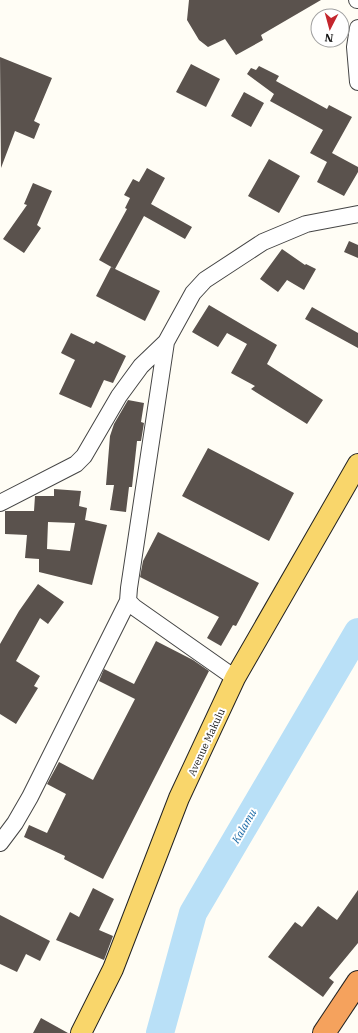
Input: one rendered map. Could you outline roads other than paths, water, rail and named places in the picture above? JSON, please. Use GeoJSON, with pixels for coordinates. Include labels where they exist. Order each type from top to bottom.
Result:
{"type":"FeatureCollection","features":[{"type":"Feature","properties":{"kind":"highway"},"geometry":{"type":"LineString","coordinates":[[324,1033],[358,982]]}},
{"type":"Feature","properties":{"kind":"main road","name":"Avenue Makulu"},"geometry":{"type":"LineString","coordinates":[[81,1033],[113,969],[179,798],[236,678],[358,464]]}},
{"type":"Feature","properties":{"kind":"street"},"geometry":{"type":"LineString","coordinates":[[358,28],[355,47],[358,82]]}},
{"type":"Feature","properties":{"kind":"street"},"geometry":{"type":"LineString","coordinates":[[0,503],[76,464],[84,456],[119,396],[142,366],[166,342],[193,292],[205,280],[256,246],[306,224],[358,214]]}},
{"type":"Feature","properties":{"kind":"street"},"geometry":{"type":"LineString","coordinates":[[0,844],[30,798],[128,601],[166,342]]}},
{"type":"Feature","properties":{"kind":"street"},"geometry":{"type":"LineString","coordinates":[[128,601],[134,607],[236,678]]}},
{"type":"Feature","properties":{"kind":"waterway","name":"Kalamu"},"geometry":{"type":"LineString","coordinates":[[160,1033],[193,913],[358,632]]}}]}
